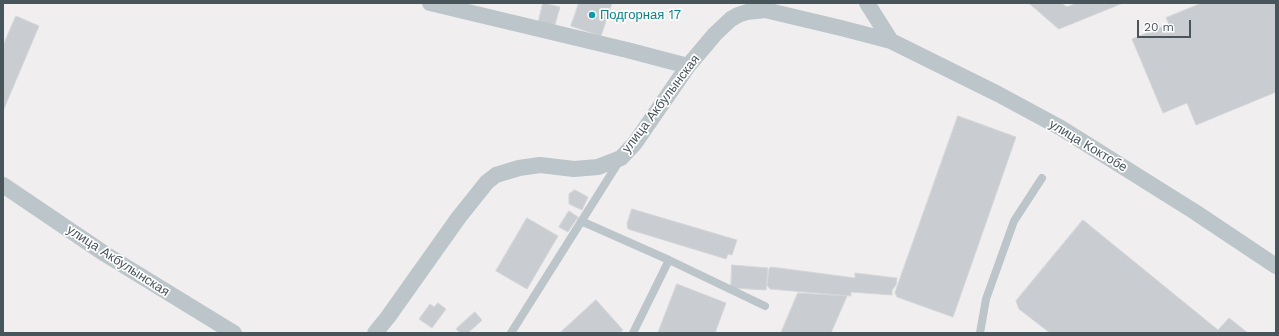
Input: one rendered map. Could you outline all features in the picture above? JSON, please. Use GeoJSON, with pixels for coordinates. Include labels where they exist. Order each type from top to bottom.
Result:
{"type":"FeatureCollection","features":[{"type":"Feature","properties":{"kind":"street"},"geometry":{"type":"LineString","coordinates":[[430,3],[688,66]]}},
{"type":"Feature","properties":{"kind":"street"},"geometry":{"type":"LineString","coordinates":[[867,3],[891,41]]}},
{"type":"Feature","properties":{"kind":"street","name":"улица Акбулынская"},"geometry":{"type":"LineString","coordinates":[[375,333],[459,217],[487,182],[496,175],[519,168],[540,165],[574,169],[598,167],[621,158],[635,143],[688,66],[715,34],[731,19],[746,12],[765,10],[891,41]]}},
{"type":"Feature","properties":{"kind":"street","name":"улица Коктобе"},"geometry":{"type":"LineString","coordinates":[[891,41],[998,94],[1061,128],[1196,212],[1276,266]]}},
{"type":"Feature","properties":{"kind":"street","name":"улица Акбулынская"},"geometry":{"type":"LineString","coordinates":[[3,186],[104,254],[234,333]]}},
{"type":"Feature","properties":{"kind":"lane"},"geometry":{"type":"LineString","coordinates":[[511,333],[621,158]]}},
{"type":"Feature","properties":{"kind":"lane"},"geometry":{"type":"LineString","coordinates":[[980,333],[986,299],[1014,221],[1042,178]]}},
{"type":"Feature","properties":{"kind":"lane"},"geometry":{"type":"LineString","coordinates":[[581,221],[669,260],[765,306]]}},
{"type":"Feature","properties":{"kind":"lane"},"geometry":{"type":"LineString","coordinates":[[633,333],[669,260]]}},
{"type":"Feature","properties":{"kind":"building"},"geometry":{"type":"Polygon","coordinates":[[[543,3],[560,7],[554,28],[538,24],[543,3]]]}},
{"type":"Feature","properties":{"kind":"building","name":"Подгорная 17"},"geometry":{"type":"Polygon","coordinates":[[[579,3],[612,3],[601,36],[571,26],[579,3]]]}},
{"type":"Feature","properties":{"kind":"building"},"geometry":{"type":"Polygon","coordinates":[[[1029,3],[1061,3],[1067,7],[1077,3],[1123,3],[1059,29],[1029,3]]]}},
{"type":"Feature","properties":{"kind":"building"},"geometry":{"type":"Polygon","coordinates":[[[1202,3],[1276,3],[1276,92],[1196,125],[1187,103],[1163,113],[1132,39],[1169,24],[1166,18],[1202,3]]]}},
{"type":"Feature","properties":{"kind":"building"},"geometry":{"type":"Polygon","coordinates":[[[16,16],[39,26],[3,111],[3,46],[16,16]]]}},
{"type":"Feature","properties":{"kind":"building"},"geometry":{"type":"Polygon","coordinates":[[[958,116],[1016,137],[953,317],[897,297],[895,293],[958,116]]]}},
{"type":"Feature","properties":{"kind":"building"},"geometry":{"type":"Polygon","coordinates":[[[575,190],[588,197],[582,210],[569,204],[569,194],[575,190]]]}},
{"type":"Feature","properties":{"kind":"building"},"geometry":{"type":"Polygon","coordinates":[[[632,209],[737,240],[732,255],[728,254],[726,259],[628,229],[627,224],[632,209]]]}},
{"type":"Feature","properties":{"kind":"building"},"geometry":{"type":"Polygon","coordinates":[[[569,211],[578,217],[568,232],[559,227],[569,211]]]}},
{"type":"Feature","properties":{"kind":"building"},"geometry":{"type":"Polygon","coordinates":[[[527,218],[558,236],[527,289],[496,271],[527,218]]]}},
{"type":"Feature","properties":{"kind":"building"},"geometry":{"type":"Polygon","coordinates":[[[1083,220],[1218,330],[1229,318],[1248,333],[1050,333],[1019,309],[1016,301],[1083,220]]]}},
{"type":"Feature","properties":{"kind":"building"},"geometry":{"type":"Polygon","coordinates":[[[732,265],[768,268],[766,290],[733,288],[731,286],[732,265]]]}},
{"type":"Feature","properties":{"kind":"building"},"geometry":{"type":"Polygon","coordinates":[[[771,267],[855,278],[855,273],[897,278],[896,285],[892,290],[892,295],[851,292],[851,296],[770,289],[767,285],[769,269],[771,267]]]}},
{"type":"Feature","properties":{"kind":"building"},"geometry":{"type":"Polygon","coordinates":[[[677,284],[726,303],[715,333],[658,333],[677,284]]]}},
{"type":"Feature","properties":{"kind":"building"},"geometry":{"type":"Polygon","coordinates":[[[798,293],[847,296],[831,333],[781,333],[798,293]]]}},
{"type":"Feature","properties":{"kind":"building"},"geometry":{"type":"Polygon","coordinates":[[[596,300],[623,330],[619,333],[560,333],[596,300]]]}},
{"type":"Feature","properties":{"kind":"building"},"geometry":{"type":"Polygon","coordinates":[[[438,303],[446,309],[432,328],[419,319],[430,304],[434,307],[438,303]]]}},
{"type":"Feature","properties":{"kind":"building"},"geometry":{"type":"Polygon","coordinates":[[[475,312],[482,320],[468,333],[460,333],[456,329],[475,312]]]}},
{"type":"Feature","properties":{"kind":"place","name":"Подгорная 17"},"geometry":{"type":"Point","coordinates":[592,15]}}]}
